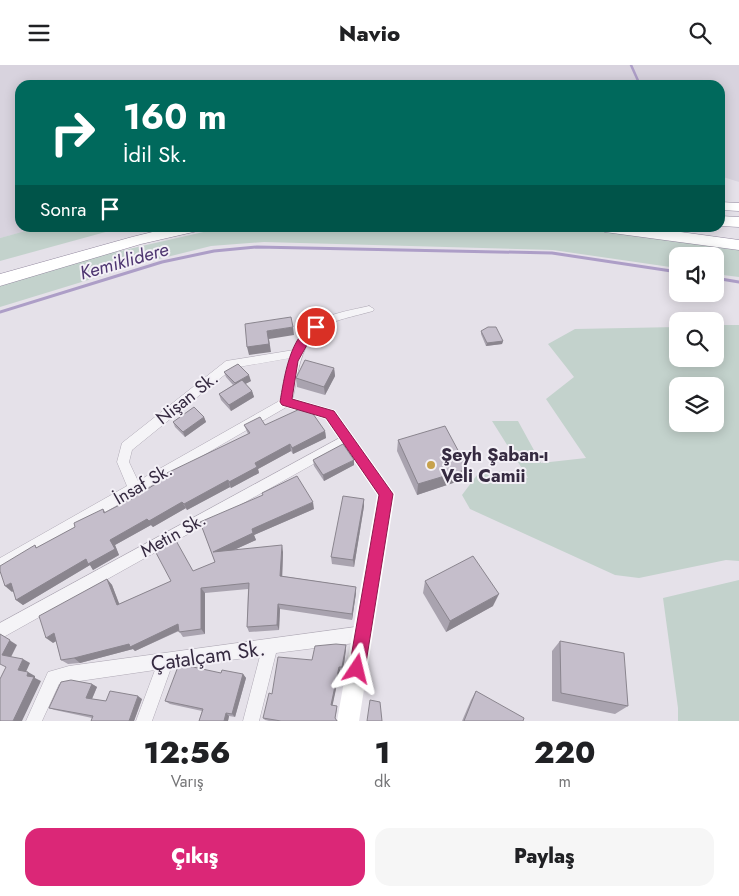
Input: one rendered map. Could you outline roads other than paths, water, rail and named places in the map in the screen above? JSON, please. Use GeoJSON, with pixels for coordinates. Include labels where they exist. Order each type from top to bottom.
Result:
{"type":"FeatureCollection","features":[{"type":"Feature","properties":{"kind":"highway"},"geometry":{"type":"LineString","coordinates":[[725,206],[739,207]]}},
{"type":"Feature","properties":{"kind":"highway"},"geometry":{"type":"LineString","coordinates":[[725,211],[739,212]]}},
{"type":"Feature","properties":{"kind":"highway"},"geometry":{"type":"LineString","coordinates":[[725,221],[739,222]]}},
{"type":"Feature","properties":{"kind":"highway"},"geometry":{"type":"LineString","coordinates":[[725,231],[739,233]]}},
{"type":"Feature","properties":{"kind":"highway"},"geometry":{"type":"LineString","coordinates":[[0,268],[128,232]]}},
{"type":"Feature","properties":{"kind":"highway"},"geometry":{"type":"LineString","coordinates":[[0,280],[119,245],[175,232]]}},
{"type":"Feature","properties":{"kind":"highway"},"geometry":{"type":"LineString","coordinates":[[642,232],[739,245]]}},
{"type":"Feature","properties":{"kind":"street"},"geometry":{"type":"LineString","coordinates":[[348,721],[386,494],[330,414],[286,402],[293,361],[309,331],[333,317],[369,309]]}},
{"type":"Feature","properties":{"kind":"street","name":"Nişan Sk."},"geometry":{"type":"LineString","coordinates":[[135,489],[123,462],[126,447],[230,364],[297,353]]}},
{"type":"Feature","properties":{"kind":"street","name":"İnsaf Sk."},"geometry":{"type":"LineString","coordinates":[[0,566],[286,402]]}},
{"type":"Feature","properties":{"kind":"street","name":"Metin Sk."},"geometry":{"type":"LineString","coordinates":[[0,631],[347,439]]}},
{"type":"Feature","properties":{"kind":"street","name":"Çatalçam Sk."},"geometry":{"type":"LineString","coordinates":[[34,721],[54,679],[166,661],[363,634]]}},
{"type":"Feature","properties":{"kind":"street"},"geometry":{"type":"LineString","coordinates":[[251,721],[270,647]]}},
{"type":"Feature","properties":{"kind":"street"},"geometry":{"type":"LineString","coordinates":[[144,721],[166,661]]}},
{"type":"Feature","properties":{"kind":"waterway"},"geometry":{"type":"LineString","coordinates":[[631,65],[638,80]]}},
{"type":"Feature","properties":{"kind":"waterway","name":"Kemiklidere"},"geometry":{"type":"LineString","coordinates":[[0,312],[162,262],[214,251],[257,247],[552,253],[669,271]]}},
{"type":"Feature","properties":{"kind":"waterway","name":"Kemiklidere"},"geometry":{"type":"LineString","coordinates":[[724,280],[739,282]]}},
{"type":"Feature","properties":{"kind":"place","name":"Şeyh Şaban-ı Veli Camii"},"geometry":{"type":"Point","coordinates":[431,465]}}]}
